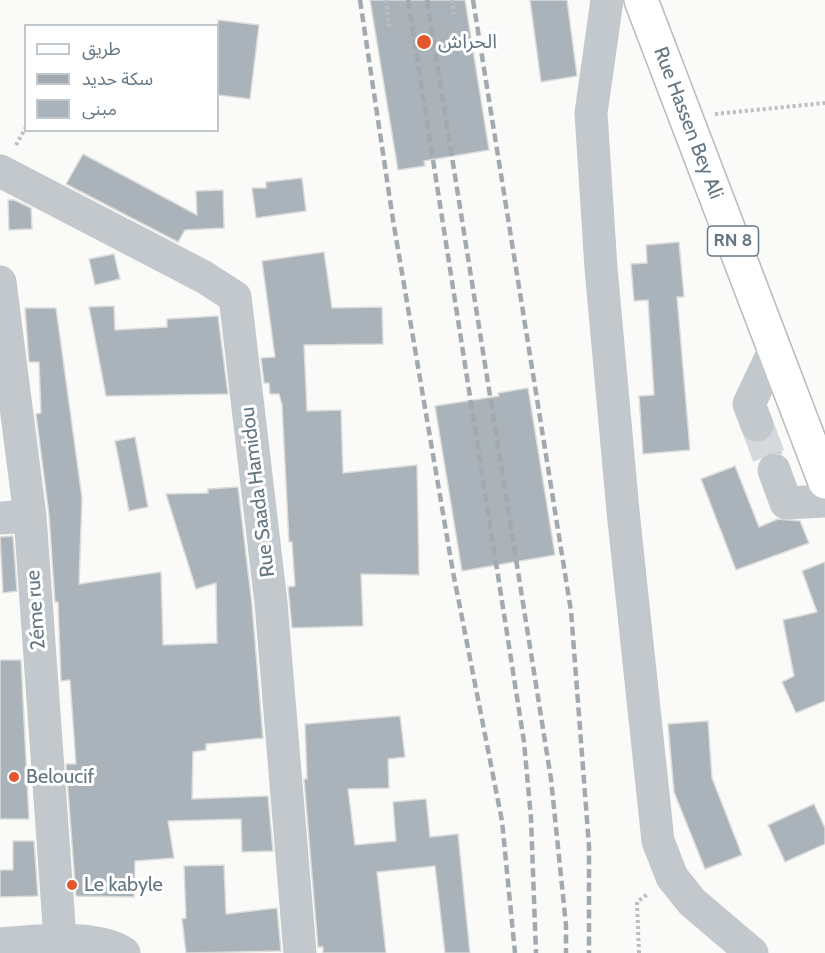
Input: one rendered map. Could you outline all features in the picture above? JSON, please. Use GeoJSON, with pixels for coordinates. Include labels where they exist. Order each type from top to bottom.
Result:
{"type":"FeatureCollection","features":[{"type":"Feature","properties":{"kind":"main road","name":"Rue Hassen Bey Ali"},"geometry":{"type":"LineString","coordinates":[[641,0],[825,482]]}},
{"type":"Feature","properties":{"kind":"street"},"geometry":{"type":"LineString","coordinates":[[607,0],[591,113],[623,511],[658,841],[672,877],[692,902],[752,953]]}},
{"type":"Feature","properties":{"kind":"street","name":"Rue Saada Hamidou"},"geometry":{"type":"LineString","coordinates":[[0,171],[204,278],[235,297],[272,603],[300,953]]}},
{"type":"Feature","properties":{"kind":"street","name":"2éme rue"},"geometry":{"type":"LineString","coordinates":[[0,282],[15,517],[59,946]]}},
{"type":"Feature","properties":{"kind":"street"},"geometry":{"type":"LineString","coordinates":[[757,425],[749,404],[774,351]]}},
{"type":"Feature","properties":{"kind":"street"},"geometry":{"type":"LineString","coordinates":[[774,470],[786,503],[825,501]]}},
{"type":"Feature","properties":{"kind":"street"},"geometry":{"type":"LineString","coordinates":[[0,944],[116,947],[124,953]]}},
{"type":"Feature","properties":{"kind":"path"},"geometry":{"type":"LineString","coordinates":[[386,0],[389,27]]}},
{"type":"Feature","properties":{"kind":"path"},"geometry":{"type":"LineString","coordinates":[[452,0],[454,14]]}},
{"type":"Feature","properties":{"kind":"path"},"geometry":{"type":"LineString","coordinates":[[687,117],[825,103]]}},
{"type":"Feature","properties":{"kind":"path"},"geometry":{"type":"LineString","coordinates":[[637,902],[639,953]]}},
{"type":"Feature","properties":{"kind":"building"},"geometry":{"type":"Polygon","coordinates":[[[370,0],[465,0],[489,150],[424,161],[425,166],[398,170],[370,0]]]}},
{"type":"Feature","properties":{"kind":"building"},"geometry":{"type":"Polygon","coordinates":[[[530,0],[567,0],[577,76],[541,82],[530,0]]]}},
{"type":"Feature","properties":{"kind":"building"},"geometry":{"type":"Polygon","coordinates":[[[218,20],[259,25],[250,99],[219,95],[218,20]]]}},
{"type":"Feature","properties":{"kind":"building"},"geometry":{"type":"Polygon","coordinates":[[[83,154],[197,215],[196,191],[223,190],[224,228],[185,230],[178,242],[66,184],[83,154]]]}},
{"type":"Feature","properties":{"kind":"building"},"geometry":{"type":"Polygon","coordinates":[[[302,178],[306,211],[256,218],[252,188],[266,188],[266,182],[302,178]]]}},
{"type":"Feature","properties":{"kind":"building"},"geometry":{"type":"Polygon","coordinates":[[[8,200],[14,200],[31,208],[32,229],[9,230],[8,200]]]}},
{"type":"Feature","properties":{"kind":"building"},"geometry":{"type":"Polygon","coordinates":[[[679,242],[684,297],[677,297],[690,450],[643,454],[639,396],[654,395],[648,300],[634,301],[631,264],[647,263],[646,245],[679,242]]]}},
{"type":"Feature","properties":{"kind":"building"},"geometry":{"type":"Polygon","coordinates":[[[324,252],[332,308],[382,307],[383,344],[304,345],[307,411],[341,410],[343,473],[417,465],[419,575],[361,574],[363,626],[292,628],[288,587],[295,586],[292,542],[289,542],[282,405],[279,394],[270,394],[269,383],[264,383],[261,358],[275,357],[262,261],[324,252]]]}},
{"type":"Feature","properties":{"kind":"building"},"geometry":{"type":"Polygon","coordinates":[[[114,254],[120,279],[95,285],[89,259],[114,254]]]}},
{"type":"Feature","properties":{"kind":"building"},"geometry":{"type":"Polygon","coordinates":[[[114,306],[115,330],[167,327],[167,319],[218,316],[228,394],[106,396],[89,307],[114,306]]]}},
{"type":"Feature","properties":{"kind":"building"},"geometry":{"type":"Polygon","coordinates":[[[25,308],[56,308],[82,498],[79,584],[161,572],[163,645],[217,643],[216,583],[196,589],[166,494],[208,493],[208,489],[238,487],[252,605],[263,738],[206,744],[206,750],[193,752],[192,799],[268,796],[273,851],[242,852],[241,819],[168,821],[174,858],[135,861],[134,897],[76,896],[66,764],[76,764],[70,680],[61,681],[58,602],[55,602],[49,515],[36,414],[41,413],[39,362],[29,362],[25,308]]]}},
{"type":"Feature","properties":{"kind":"building"},"geometry":{"type":"Polygon","coordinates":[[[528,388],[555,555],[462,571],[435,406],[499,396],[498,393],[528,388]]]}},
{"type":"Feature","properties":{"kind":"building"},"geometry":{"type":"Polygon","coordinates":[[[773,433],[782,454],[768,452],[760,457],[755,444],[764,442],[773,433]]]}},
{"type":"Feature","properties":{"kind":"building"},"geometry":{"type":"Polygon","coordinates":[[[135,437],[148,507],[129,511],[115,441],[135,437]]]}},
{"type":"Feature","properties":{"kind":"building"},"geometry":{"type":"Polygon","coordinates":[[[735,466],[759,527],[778,519],[800,521],[809,543],[736,570],[701,479],[735,466]]]}},
{"type":"Feature","properties":{"kind":"building"},"geometry":{"type":"Polygon","coordinates":[[[13,536],[17,591],[3,593],[0,537],[13,536]]]}},
{"type":"Feature","properties":{"kind":"building"},"geometry":{"type":"Polygon","coordinates":[[[825,562],[825,701],[796,713],[782,682],[794,676],[783,620],[817,612],[802,571],[825,562]]]}},
{"type":"Feature","properties":{"kind":"building","name":"Beloucif"},"geometry":{"type":"Polygon","coordinates":[[[0,660],[21,660],[29,819],[0,819],[0,660]]]}},
{"type":"Feature","properties":{"kind":"building"},"geometry":{"type":"Polygon","coordinates":[[[400,716],[405,757],[388,759],[389,788],[348,789],[355,845],[396,841],[393,802],[426,799],[430,837],[458,834],[470,953],[445,953],[435,866],[377,872],[386,953],[323,953],[323,947],[318,947],[304,779],[307,779],[305,724],[400,716]]]}},
{"type":"Feature","properties":{"kind":"building"},"geometry":{"type":"Polygon","coordinates":[[[708,721],[712,778],[742,855],[705,869],[674,792],[668,724],[708,721]]]}},
{"type":"Feature","properties":{"kind":"building"},"geometry":{"type":"Polygon","coordinates":[[[814,804],[825,828],[825,844],[785,862],[768,825],[814,804]]]}},
{"type":"Feature","properties":{"kind":"building"},"geometry":{"type":"Polygon","coordinates":[[[13,841],[34,841],[38,896],[0,897],[0,870],[13,870],[13,841]]]}},
{"type":"Feature","properties":{"kind":"building"},"geometry":{"type":"Polygon","coordinates":[[[224,865],[226,914],[277,908],[281,951],[186,953],[182,919],[186,918],[184,866],[224,865]]]}},
{"type":"Feature","properties":{"kind":"tunnel"},"geometry":{"type":"LineString","coordinates":[[757,425],[774,470]]}},
{"type":"Feature","properties":{"kind":"railway"},"geometry":{"type":"LineString","coordinates":[[360,0],[393,220],[453,572],[502,821],[515,953]]}},
{"type":"Feature","properties":{"kind":"railway"},"geometry":{"type":"LineString","coordinates":[[408,0],[524,742],[531,818],[536,953]]}},
{"type":"Feature","properties":{"kind":"railway"},"geometry":{"type":"LineString","coordinates":[[427,0],[551,779],[566,925],[566,953]]}},
{"type":"Feature","properties":{"kind":"railway"},"geometry":{"type":"LineString","coordinates":[[473,0],[571,611],[589,846],[589,953]]}},
{"type":"Feature","properties":{"kind":"place","name":"الحراش"},"geometry":{"type":"Point","coordinates":[424,42]}},
{"type":"Feature","properties":{"kind":"place","name":"Beloucif"},"geometry":{"type":"Point","coordinates":[14,777]}},
{"type":"Feature","properties":{"kind":"place","name":"Le kabyle"},"geometry":{"type":"Point","coordinates":[72,885]}}]}
